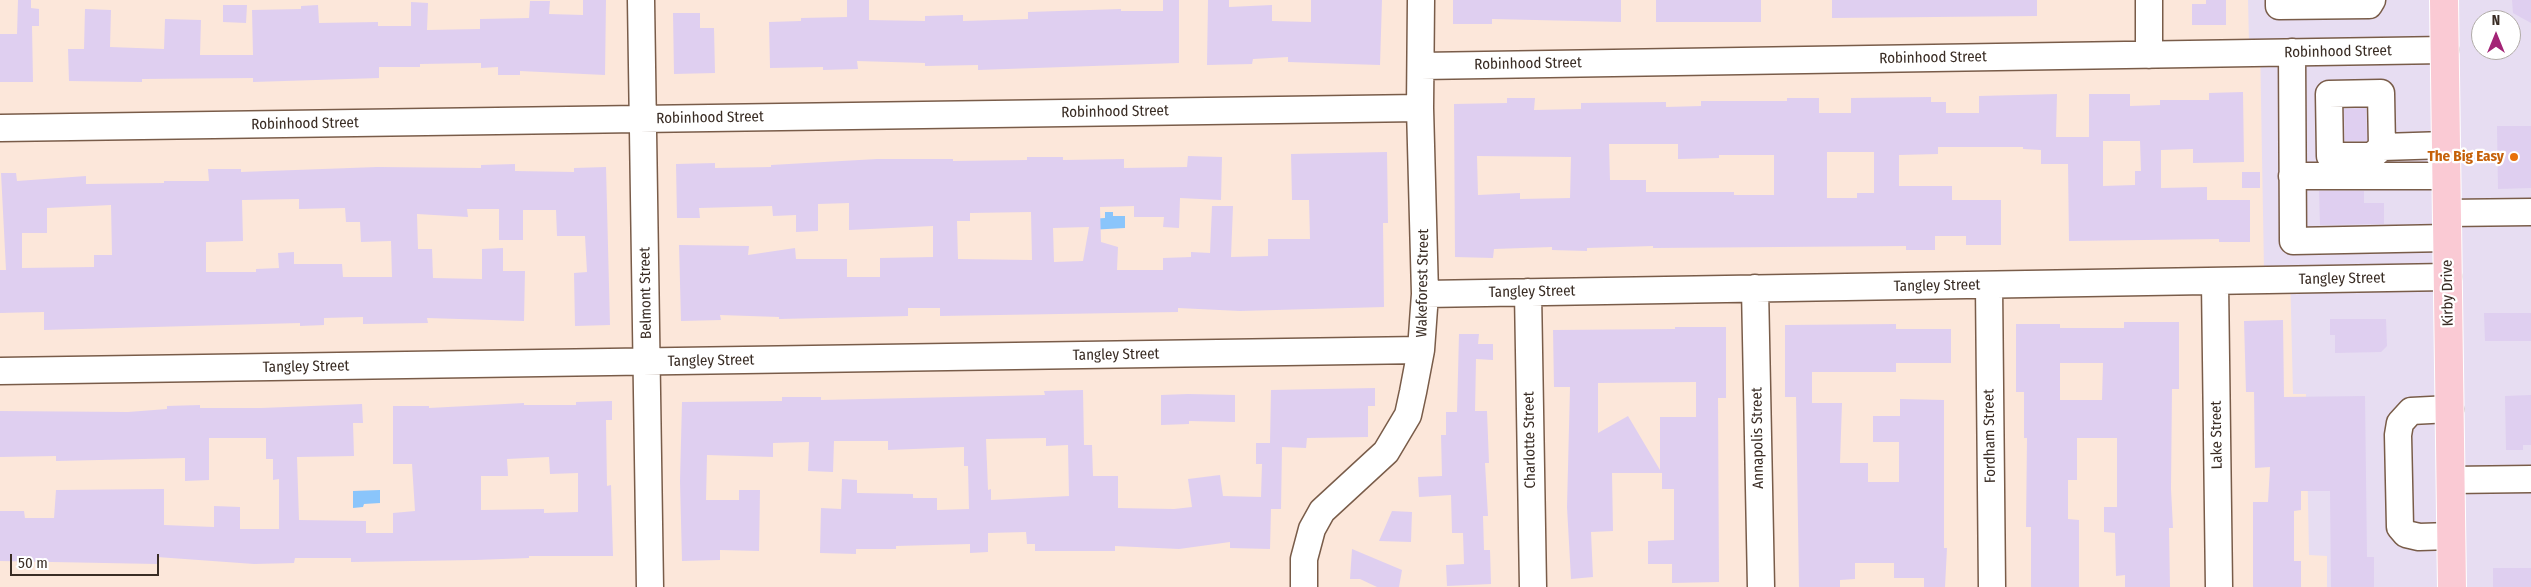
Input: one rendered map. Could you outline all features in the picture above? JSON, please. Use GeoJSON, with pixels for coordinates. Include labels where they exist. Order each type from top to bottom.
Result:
{"type":"FeatureCollection","features":[{"type":"Feature","properties":{"kind":"main road","name":"Kirby Drive"},"geometry":{"type":"LineString","coordinates":[[2444,0],[2452,587]]}},
{"type":"Feature","properties":{"kind":"street","name":"Belmont Street"},"geometry":{"type":"LineString","coordinates":[[641,0],[650,587]]}},
{"type":"Feature","properties":{"kind":"street","name":"Wakeforest Street"},"geometry":{"type":"LineString","coordinates":[[1304,587],[1304,559],[1312,530],[1322,511],[1386,452],[1396,436],[1408,415],[1421,350],[1426,294],[1420,108],[1422,66],[1421,0]]}},
{"type":"Feature","properties":{"kind":"street"},"geometry":{"type":"LineString","coordinates":[[2149,0],[2149,54]]}},
{"type":"Feature","properties":{"kind":"street"},"geometry":{"type":"LineString","coordinates":[[2279,0],[2280,6],[2369,5],[2372,0]]}},
{"type":"Feature","properties":{"kind":"street","name":"Robinhood Street"},"geometry":{"type":"LineString","coordinates":[[1422,66],[2445,50]]}},
{"type":"Feature","properties":{"kind":"street"},"geometry":{"type":"LineString","coordinates":[[2292,52],[2293,240],[2447,225],[2531,212]]}},
{"type":"Feature","properties":{"kind":"street"},"geometry":{"type":"LineString","coordinates":[[2382,146],[2382,93],[2329,94],[2330,156],[2372,156],[2382,146],[2446,145]]}},
{"type":"Feature","properties":{"kind":"street","name":"Robinhood Street"},"geometry":{"type":"LineString","coordinates":[[0,128],[1420,108]]}},
{"type":"Feature","properties":{"kind":"street"},"geometry":{"type":"LineString","coordinates":[[2292,176],[2446,176]]}},
{"type":"Feature","properties":{"kind":"street","name":"Tangley Street"},"geometry":{"type":"LineString","coordinates":[[1426,294],[2448,277]]}},
{"type":"Feature","properties":{"kind":"street","name":"Lake Street"},"geometry":{"type":"LineString","coordinates":[[2215,282],[2219,587]]}},
{"type":"Feature","properties":{"kind":"street","name":"Fordham Street"},"geometry":{"type":"LineString","coordinates":[[1988,286],[1992,587]]}},
{"type":"Feature","properties":{"kind":"street","name":"Annapolis Street"},"geometry":{"type":"LineString","coordinates":[[1755,288],[1761,587]]}},
{"type":"Feature","properties":{"kind":"street","name":"Charlotte Street"},"geometry":{"type":"LineString","coordinates":[[1528,292],[1533,587]]}},
{"type":"Feature","properties":{"kind":"street","name":"Tangley Street"},"geometry":{"type":"LineString","coordinates":[[0,371],[1421,350]]}},
{"type":"Feature","properties":{"kind":"street"},"geometry":{"type":"LineString","coordinates":[[2450,409],[2411,411],[2400,423],[2398,435],[2400,526],[2406,534],[2419,537],[2451,536]]}},
{"type":"Feature","properties":{"kind":"street"},"geometry":{"type":"LineString","coordinates":[[2450,480],[2531,479]]}},
{"type":"Feature","properties":{"kind":"shaded area"},"geometry":{"type":"Polygon","coordinates":[[[2248,0],[2531,0],[2531,587],[2327,587],[2327,556],[2309,555],[2306,394],[2293,394],[2290,270],[2264,270],[2260,42],[2249,42],[2248,0]]]}},
{"type":"Feature","properties":{"kind":"water"},"geometry":{"type":"Polygon","coordinates":[[[1105,212],[1113,212],[1113,216],[1125,216],[1125,228],[1089,230],[1089,219],[1105,218],[1105,212]]]}},
{"type":"Feature","properties":{"kind":"water"},"geometry":{"type":"Polygon","coordinates":[[[380,490],[380,503],[364,504],[363,507],[353,508],[353,491],[380,490]]]}},
{"type":"Feature","properties":{"kind":"building"},"geometry":{"type":"Polygon","coordinates":[[[18,0],[31,0],[31,8],[39,9],[39,26],[32,26],[33,82],[0,82],[0,34],[17,34],[18,0]]]}},
{"type":"Feature","properties":{"kind":"building"},"geometry":{"type":"Polygon","coordinates":[[[583,0],[606,0],[605,75],[520,71],[520,75],[498,75],[498,67],[481,68],[481,63],[420,64],[420,67],[379,67],[379,78],[253,82],[253,78],[142,79],[142,82],[69,81],[68,49],[84,49],[85,9],[111,10],[110,47],[164,49],[165,19],[201,20],[200,55],[253,55],[252,10],[301,9],[301,6],[318,5],[319,23],[378,22],[378,26],[411,26],[411,2],[428,3],[427,30],[480,29],[480,19],[529,18],[530,1],[550,1],[549,14],[583,15],[583,0]]]}},
{"type":"Feature","properties":{"kind":"building"},"geometry":{"type":"Polygon","coordinates":[[[847,0],[869,0],[869,20],[925,21],[925,16],[963,15],[963,21],[1028,19],[1028,12],[1121,9],[1121,11],[1163,11],[1163,0],[1179,0],[1179,63],[978,70],[978,65],[925,66],[925,63],[857,61],[858,69],[823,70],[823,67],[770,68],[769,22],[801,21],[801,18],[847,17],[847,0]]]}},
{"type":"Feature","properties":{"kind":"building"},"geometry":{"type":"Polygon","coordinates":[[[1208,0],[1229,0],[1229,7],[1272,5],[1272,21],[1311,22],[1311,0],[1382,0],[1380,65],[1288,62],[1288,57],[1253,59],[1252,64],[1207,65],[1208,0]]]}},
{"type":"Feature","properties":{"kind":"building"},"geometry":{"type":"Polygon","coordinates":[[[1453,0],[1621,0],[1621,22],[1492,19],[1492,24],[1453,24],[1453,0]]]}},
{"type":"Feature","properties":{"kind":"building"},"geometry":{"type":"Polygon","coordinates":[[[1656,0],[1761,0],[1761,22],[1656,22],[1656,0]]]}},
{"type":"Feature","properties":{"kind":"building"},"geometry":{"type":"Polygon","coordinates":[[[1832,0],[2037,0],[2037,16],[1832,18],[1832,0]]]}},
{"type":"Feature","properties":{"kind":"building"},"geometry":{"type":"Polygon","coordinates":[[[2206,0],[2226,0],[2226,25],[2192,25],[2192,4],[2206,4],[2206,0]]]}},
{"type":"Feature","properties":{"kind":"building"},"geometry":{"type":"Polygon","coordinates":[[[2512,0],[2531,0],[2531,23],[2521,17],[2521,10],[2513,10],[2512,0]]]}},
{"type":"Feature","properties":{"kind":"building"},"geometry":{"type":"Polygon","coordinates":[[[223,5],[247,5],[246,23],[223,22],[223,5]]]}},
{"type":"Feature","properties":{"kind":"building"},"geometry":{"type":"Polygon","coordinates":[[[673,13],[700,13],[700,28],[714,28],[715,73],[674,74],[673,13]]]}},
{"type":"Feature","properties":{"kind":"building"},"geometry":{"type":"Polygon","coordinates":[[[2243,92],[2244,162],[2193,163],[2193,149],[2161,150],[2161,188],[2207,187],[2207,200],[2250,200],[2250,242],[2219,242],[2219,239],[2069,241],[2068,164],[2041,164],[2041,150],[2023,149],[2023,147],[1938,147],[1938,154],[1899,155],[1899,186],[1952,186],[1952,200],[2001,200],[2001,245],[1966,245],[1966,236],[1935,236],[1935,250],[1906,250],[1906,246],[1653,248],[1653,246],[1587,248],[1587,251],[1552,250],[1552,247],[1494,249],[1493,258],[1455,257],[1454,104],[1507,103],[1507,98],[1535,98],[1534,110],[1581,109],[1581,103],[1666,102],[1666,107],[1701,106],[1701,101],[1787,101],[1787,98],[1819,98],[1819,113],[1851,113],[1851,98],[1931,97],[1931,102],[1946,102],[1946,113],[1979,113],[1979,96],[2057,94],[2056,137],[2089,137],[2089,94],[2130,94],[2130,106],[2160,105],[2160,100],[2209,100],[2209,93],[2243,92]],[[2103,141],[2103,186],[2135,185],[2135,171],[2141,171],[2140,141],[2103,141]],[[1609,144],[1610,180],[1646,180],[1646,192],[1734,192],[1734,195],[1774,195],[1774,155],[1719,155],[1719,158],[1678,159],[1678,144],[1609,144]],[[1827,152],[1827,198],[1857,198],[1857,193],[1874,193],[1874,152],[1827,152]],[[1477,156],[1478,195],[1520,193],[1520,199],[1570,198],[1571,157],[1477,156]]]}},
{"type":"Feature","properties":{"kind":"building"},"geometry":{"type":"Polygon","coordinates":[[[2366,108],[2367,141],[2345,141],[2344,109],[2366,108]]]}},
{"type":"Feature","properties":{"kind":"building","name":"The Big Easy"},"geometry":{"type":"Polygon","coordinates":[[[2497,126],[2531,126],[2531,188],[2498,189],[2497,126]]]}},
{"type":"Feature","properties":{"kind":"building"},"geometry":{"type":"Polygon","coordinates":[[[1387,152],[1388,223],[1383,223],[1384,307],[1240,311],[1178,308],[1178,312],[940,316],[940,308],[908,308],[908,316],[779,319],[779,317],[720,315],[721,320],[681,321],[679,245],[749,246],[748,255],[795,248],[796,259],[847,259],[847,277],[880,277],[880,258],[933,257],[933,226],[849,230],[849,203],[818,204],[818,231],[796,232],[796,215],[773,216],[772,206],[699,208],[700,218],[677,218],[676,164],[715,163],[715,168],[771,167],[771,165],[877,159],[953,159],[953,161],[1027,160],[1027,157],[1063,157],[1063,160],[1124,159],[1124,168],[1187,167],[1188,156],[1222,157],[1221,200],[1180,198],[1179,228],[1163,227],[1164,217],[1134,217],[1134,206],[1100,207],[1101,242],[1118,247],[1117,270],[1163,270],[1163,258],[1191,257],[1191,252],[1210,253],[1212,206],[1233,206],[1231,257],[1268,256],[1268,239],[1310,239],[1309,200],[1292,200],[1291,154],[1387,152]],[[1031,212],[970,213],[970,221],[957,221],[958,259],[1032,260],[1031,212]],[[1089,227],[1053,228],[1054,262],[1083,261],[1089,227]]]}},
{"type":"Feature","properties":{"kind":"building"},"geometry":{"type":"Polygon","coordinates":[[[515,164],[515,171],[574,172],[574,168],[606,167],[610,325],[575,326],[574,273],[587,272],[585,236],[557,236],[556,210],[523,210],[523,240],[499,240],[499,209],[467,209],[468,217],[417,214],[418,249],[432,249],[433,278],[482,279],[482,249],[503,248],[503,271],[525,271],[524,321],[427,318],[428,323],[363,324],[363,317],[324,318],[324,325],[300,326],[300,323],[44,330],[44,312],[0,313],[0,270],[6,270],[1,173],[16,173],[17,181],[86,176],[86,184],[164,183],[164,181],[209,181],[208,169],[241,169],[241,172],[377,167],[481,168],[481,165],[515,164]],[[299,199],[242,200],[243,241],[206,242],[206,272],[256,272],[256,269],[279,268],[278,253],[294,252],[294,264],[342,264],[343,277],[392,277],[391,241],[361,242],[360,222],[346,222],[345,208],[299,209],[299,199]],[[111,205],[47,208],[47,233],[22,233],[22,268],[94,267],[94,255],[112,255],[111,205]]]}},
{"type":"Feature","properties":{"kind":"building"},"geometry":{"type":"Polygon","coordinates":[[[2242,172],[2260,172],[2260,188],[2242,188],[2242,172]]]}},
{"type":"Feature","properties":{"kind":"building"},"geometry":{"type":"Polygon","coordinates":[[[2319,191],[2364,191],[2364,203],[2384,203],[2384,224],[2320,225],[2319,191]]]}},
{"type":"Feature","properties":{"kind":"building"},"geometry":{"type":"Polygon","coordinates":[[[2484,313],[2531,313],[2531,341],[2485,341],[2484,313]]]}},
{"type":"Feature","properties":{"kind":"building"},"geometry":{"type":"Polygon","coordinates":[[[2330,319],[2386,319],[2387,346],[2381,352],[2335,353],[2335,335],[2330,335],[2330,319]]]}},
{"type":"Feature","properties":{"kind":"building"},"geometry":{"type":"Polygon","coordinates":[[[2283,320],[2284,397],[2365,396],[2367,557],[2374,557],[2374,587],[2331,587],[2330,491],[2301,491],[2301,510],[2294,511],[2294,561],[2301,561],[2301,587],[2253,587],[2253,502],[2268,502],[2270,467],[2255,468],[2254,392],[2246,392],[2244,321],[2283,320]]]}},
{"type":"Feature","properties":{"kind":"building"},"geometry":{"type":"Polygon","coordinates":[[[2124,322],[2179,322],[2179,389],[2172,389],[2171,489],[2173,528],[2169,528],[2170,587],[2125,587],[2125,575],[2116,576],[2115,533],[2104,532],[2104,507],[2117,507],[2117,438],[2077,438],[2077,480],[2068,480],[2068,519],[2079,520],[2079,587],[2031,587],[2031,527],[2026,527],[2027,438],[2024,438],[2024,392],[2016,392],[2016,324],[2060,324],[2060,328],[2124,328],[2124,322]],[[2060,363],[2060,400],[2102,400],[2103,363],[2060,363]]]}},
{"type":"Feature","properties":{"kind":"building"},"geometry":{"type":"Polygon","coordinates":[[[1896,324],[1896,329],[1951,329],[1951,363],[1896,363],[1896,372],[1812,372],[1812,403],[1842,403],[1840,463],[1868,463],[1868,482],[1899,482],[1899,442],[1873,442],[1873,416],[1900,416],[1900,399],[1944,400],[1944,548],[1947,548],[1945,587],[1924,587],[1924,578],[1894,578],[1894,563],[1855,563],[1855,579],[1840,580],[1840,587],[1799,587],[1796,397],[1785,397],[1785,325],[1896,324]]]}},
{"type":"Feature","properties":{"kind":"building"},"geometry":{"type":"Polygon","coordinates":[[[1675,327],[1726,327],[1726,398],[1718,398],[1719,582],[1672,583],[1672,564],[1648,564],[1648,541],[1674,540],[1674,489],[1662,489],[1662,473],[1612,473],[1613,531],[1591,532],[1593,577],[1571,579],[1567,507],[1570,387],[1554,387],[1553,330],[1675,329],[1675,327]],[[1696,382],[1598,383],[1598,433],[1628,416],[1660,470],[1660,417],[1696,417],[1696,382]]]}},
{"type":"Feature","properties":{"kind":"building"},"geometry":{"type":"Polygon","coordinates":[[[1459,334],[1479,334],[1478,344],[1493,344],[1493,360],[1476,359],[1475,411],[1487,411],[1489,463],[1485,463],[1488,516],[1483,516],[1484,550],[1490,550],[1491,584],[1447,586],[1446,565],[1464,564],[1463,533],[1452,533],[1451,495],[1419,497],[1418,477],[1442,476],[1441,435],[1446,435],[1446,412],[1457,412],[1459,334]]]}},
{"type":"Feature","properties":{"kind":"building"},"geometry":{"type":"Polygon","coordinates":[[[1375,388],[1375,406],[1368,406],[1368,437],[1307,438],[1306,448],[1282,447],[1281,509],[1271,509],[1270,549],[1230,548],[1230,542],[1179,549],[1115,546],[1115,551],[1035,551],[1035,544],[1027,544],[1026,532],[988,533],[988,552],[970,553],[970,544],[896,546],[896,549],[856,549],[856,554],[820,553],[821,508],[841,509],[842,479],[857,480],[857,493],[913,494],[913,498],[937,498],[937,510],[969,509],[968,466],[964,466],[964,447],[888,450],[888,441],[834,441],[833,472],[808,471],[809,442],[773,443],[773,457],[707,455],[706,500],[739,500],[739,490],[760,490],[759,551],[720,550],[720,560],[682,561],[680,481],[682,402],[782,401],[782,397],[821,397],[821,400],[1045,395],[1044,391],[1083,390],[1084,445],[1092,445],[1093,476],[1118,476],[1118,508],[1174,509],[1192,507],[1188,479],[1220,475],[1223,496],[1261,497],[1262,464],[1256,464],[1256,443],[1270,443],[1271,390],[1375,388]],[[1046,438],[986,439],[988,490],[991,489],[991,500],[1069,496],[1068,445],[1046,446],[1046,438]]]}},
{"type":"Feature","properties":{"kind":"building"},"geometry":{"type":"Polygon","coordinates":[[[1161,395],[1235,395],[1235,422],[1189,421],[1189,424],[1161,425],[1161,395]]]}},
{"type":"Feature","properties":{"kind":"building"},"geometry":{"type":"Polygon","coordinates":[[[2531,395],[2531,445],[2523,445],[2523,450],[2506,450],[2505,396],[2531,395]]]}},
{"type":"Feature","properties":{"kind":"building"},"geometry":{"type":"Polygon","coordinates":[[[612,401],[612,420],[606,420],[607,486],[611,485],[613,556],[529,556],[529,558],[475,560],[351,562],[351,558],[295,558],[294,563],[254,564],[157,557],[157,564],[0,561],[0,511],[24,511],[25,518],[54,518],[56,490],[164,489],[164,525],[214,527],[214,506],[240,507],[240,529],[279,529],[279,479],[273,480],[273,459],[266,459],[266,438],[209,438],[209,480],[185,481],[185,458],[56,461],[56,456],[0,457],[0,411],[128,412],[167,409],[167,406],[200,405],[200,408],[261,408],[362,404],[363,423],[353,423],[354,456],[297,457],[299,520],[366,521],[366,533],[393,533],[393,513],[415,511],[412,464],[393,464],[393,406],[429,406],[429,408],[524,403],[524,405],[576,405],[576,402],[612,401]],[[549,457],[507,459],[508,476],[481,476],[481,510],[544,509],[544,513],[578,512],[578,473],[550,474],[549,457]]]}},
{"type":"Feature","properties":{"kind":"building"},"geometry":{"type":"Polygon","coordinates":[[[1392,511],[1412,512],[1411,542],[1379,541],[1392,511]]]}},
{"type":"Feature","properties":{"kind":"building"},"geometry":{"type":"Polygon","coordinates":[[[1352,549],[1402,570],[1399,587],[1377,587],[1360,579],[1350,579],[1352,549]]]}},
{"type":"Feature","properties":{"kind":"building"},"geometry":{"type":"Polygon","coordinates":[[[2493,568],[2531,568],[2531,587],[2493,587],[2493,568]]]}},
{"type":"Feature","properties":{"kind":"place","name":"The Big Easy"},"geometry":{"type":"Point","coordinates":[2514,157]}}]}
